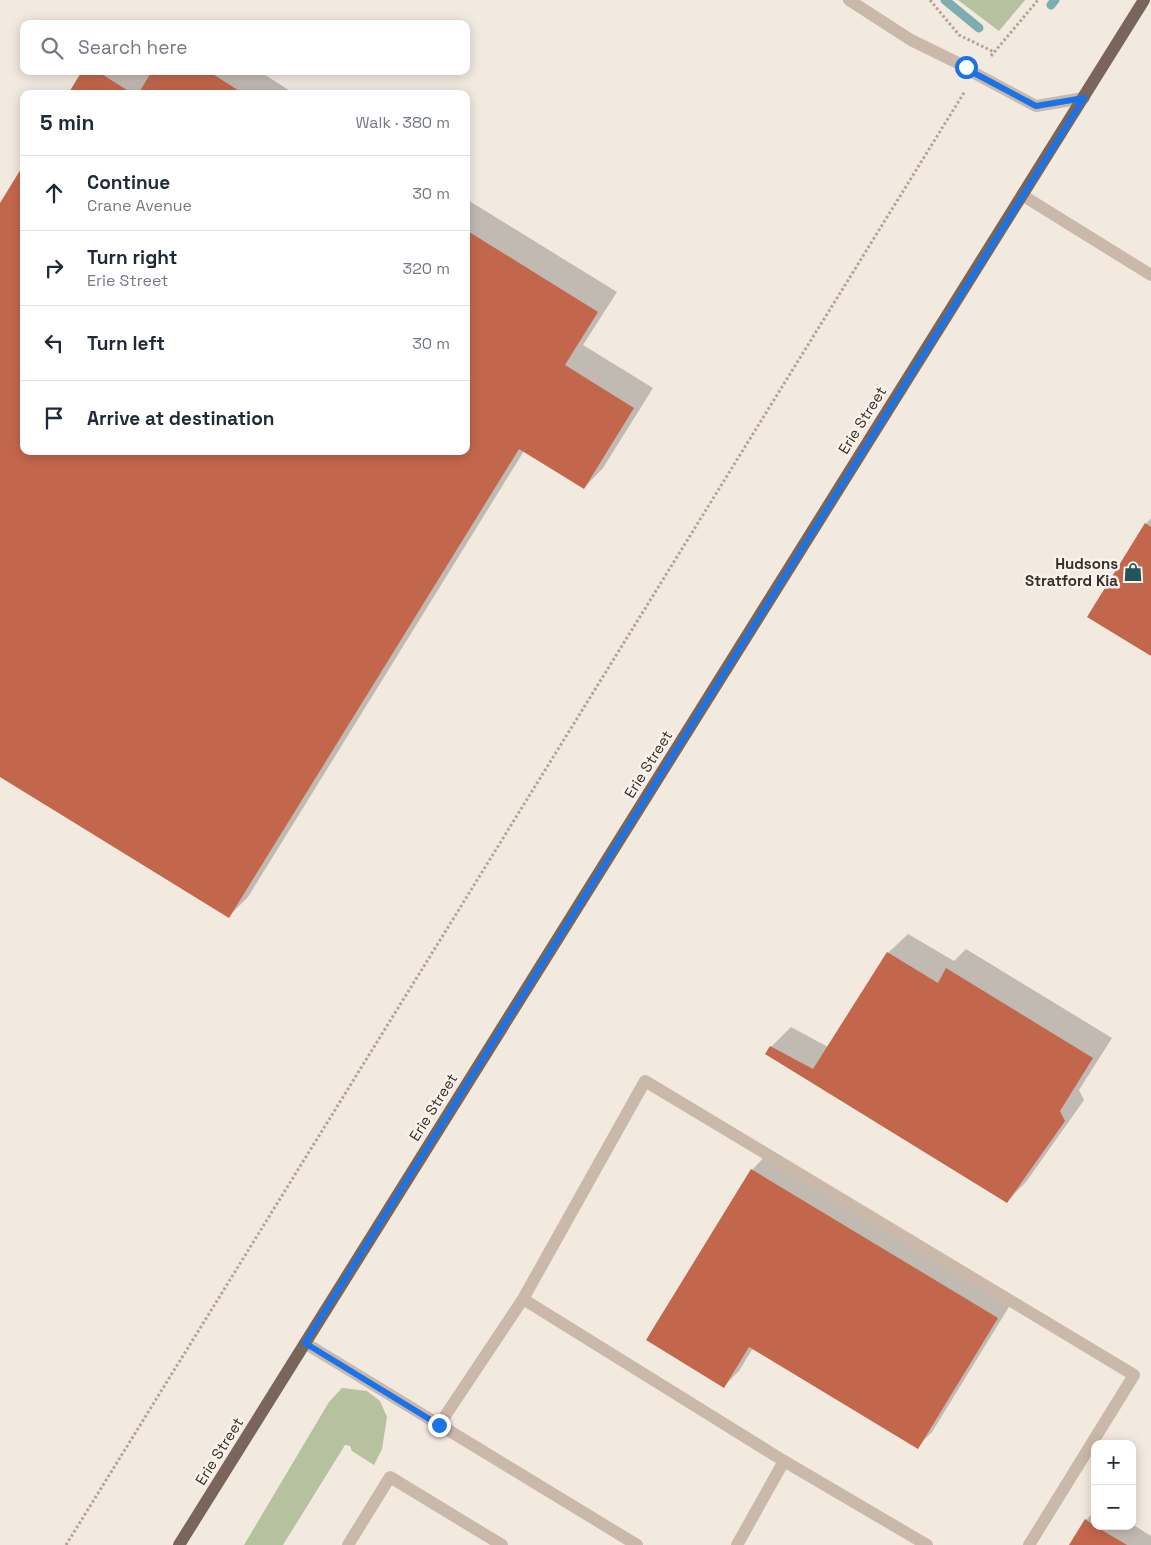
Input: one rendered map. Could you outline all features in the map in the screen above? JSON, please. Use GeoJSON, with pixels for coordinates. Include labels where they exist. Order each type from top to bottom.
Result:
{"type":"FeatureCollection","features":[{"type":"Feature","properties":{"kind":"main road","name":"Erie Street"},"geometry":{"type":"LineString","coordinates":[[179,1545],[1144,0]]}},
{"type":"Feature","properties":{"kind":"street"},"geometry":{"type":"LineString","coordinates":[[849,0],[911,40],[966,67],[1036,106],[1084,98]]}},
{"type":"Feature","properties":{"kind":"street"},"geometry":{"type":"LineString","coordinates":[[1022,195],[1151,275]]}},
{"type":"Feature","properties":{"kind":"street"},"geometry":{"type":"LineString","coordinates":[[439,1425],[523,1299],[645,1081],[1134,1375],[1029,1545]]}},
{"type":"Feature","properties":{"kind":"street"},"geometry":{"type":"LineString","coordinates":[[523,1299],[784,1460],[927,1545]]}},
{"type":"Feature","properties":{"kind":"street"},"geometry":{"type":"LineString","coordinates":[[305,1343],[637,1545]]}},
{"type":"Feature","properties":{"kind":"street"},"geometry":{"type":"LineString","coordinates":[[737,1545],[784,1460]]}},
{"type":"Feature","properties":{"kind":"street"},"geometry":{"type":"LineString","coordinates":[[348,1545],[390,1477],[502,1545]]}},
{"type":"Feature","properties":{"kind":"path"},"geometry":{"type":"LineString","coordinates":[[930,0],[959,35],[994,52]]}},
{"type":"Feature","properties":{"kind":"path"},"geometry":{"type":"LineString","coordinates":[[66,1545],[976,74],[1038,0]]}},
{"type":"Feature","properties":{"kind":"green space"},"geometry":{"type":"Polygon","coordinates":[[[958,0],[1025,0],[999,31],[958,0]]]}},
{"type":"Feature","properties":{"kind":"green space"},"geometry":{"type":"Polygon","coordinates":[[[342,1388],[367,1391],[380,1401],[387,1417],[382,1449],[374,1465],[352,1451],[350,1446],[345,1445],[283,1545],[244,1545],[329,1402],[342,1388]]]}},
{"type":"Feature","properties":{"kind":"building"},"geometry":{"type":"Polygon","coordinates":[[[80,75],[103,75],[127,90],[70,90],[80,75]]]}},
{"type":"Feature","properties":{"kind":"building"},"geometry":{"type":"Polygon","coordinates":[[[150,75],[214,75],[238,90],[140,90],[150,75]]]}},
{"type":"Feature","properties":{"kind":"building"},"geometry":{"type":"Polygon","coordinates":[[[20,170],[20,455],[470,455],[470,232],[598,312],[565,365],[634,408],[584,489],[519,449],[229,918],[0,777],[0,203],[20,170]]]}},
{"type":"Feature","properties":{"kind":"building","name":"Hudsons Stratford Kia"},"geometry":{"type":"Polygon","coordinates":[[[1145,523],[1151,527],[1151,656],[1087,617],[1145,523]]]}},
{"type":"Feature","properties":{"kind":"building"},"geometry":{"type":"Polygon","coordinates":[[[887,952],[938,983],[946,968],[1093,1058],[1060,1111],[1065,1121],[1007,1203],[765,1054],[770,1046],[813,1069],[887,952]]]}},
{"type":"Feature","properties":{"kind":"building"},"geometry":{"type":"Polygon","coordinates":[[[751,1169],[998,1318],[918,1449],[749,1347],[724,1388],[646,1340],[751,1169]]]}},
{"type":"Feature","properties":{"kind":"building"},"geometry":{"type":"Polygon","coordinates":[[[1085,1519],[1091,1523],[1091,1530],[1102,1530],[1127,1545],[1069,1545],[1085,1519]]]}},
{"type":"Feature","properties":{"kind":"waterway"},"geometry":{"type":"LineString","coordinates":[[945,0],[979,28]]}},
{"type":"Feature","properties":{"kind":"waterway"},"geometry":{"type":"LineString","coordinates":[[1051,5],[1055,0]]}},
{"type":"Feature","properties":{"kind":"place","name":"Hudsons Stratford Kia"},"geometry":{"type":"Point","coordinates":[1133,572]}},
{"type":"Feature","properties":{"kind":"route"},"geometry":{"type":"LineString","coordinates":[[439,1425],[305,1343],[1084,98],[1036,106],[966,67]]}}]}
